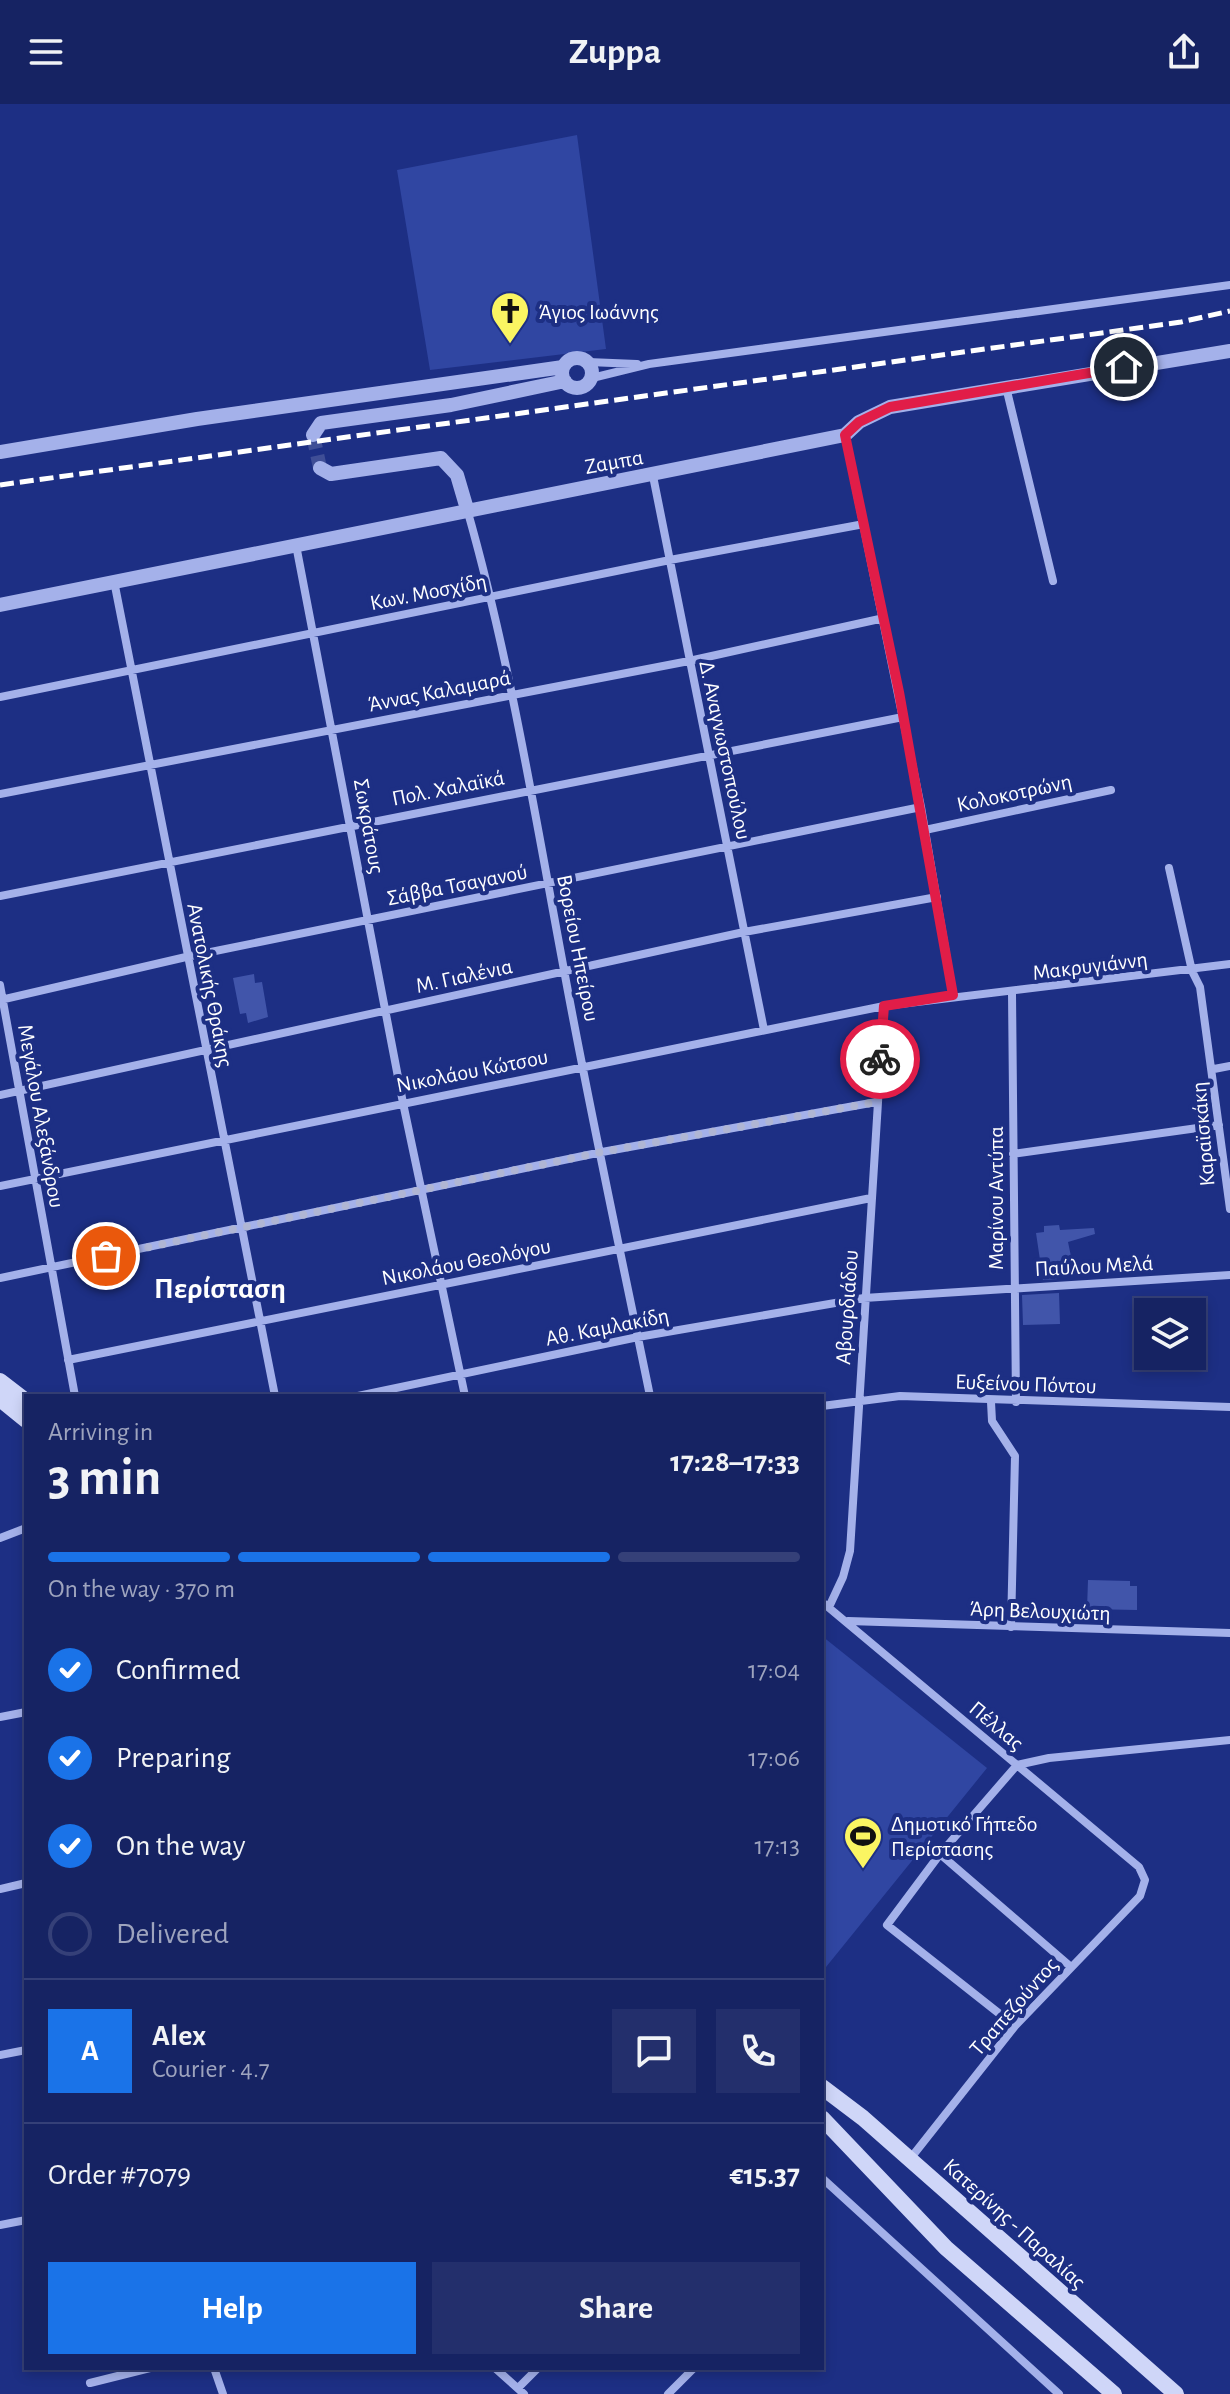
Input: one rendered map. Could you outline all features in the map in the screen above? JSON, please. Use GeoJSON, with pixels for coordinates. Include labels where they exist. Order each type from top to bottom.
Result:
{"type":"FeatureCollection","features":[{"type":"Feature","properties":{"kind":"main road"},"geometry":{"type":"LineString","coordinates":[[0,1381],[24,1399]]}},
{"type":"Feature","properties":{"kind":"main road"},"geometry":{"type":"LineString","coordinates":[[0,1399],[24,1418]]}},
{"type":"Feature","properties":{"kind":"main road","name":"Κατερίνης - Παραλίας"},"geometry":{"type":"LineString","coordinates":[[824,2089],[910,2159],[1176,2394]]}},
{"type":"Feature","properties":{"kind":"main road"},"geometry":{"type":"LineString","coordinates":[[824,2120],[946,2248],[1114,2394]]}},
{"type":"Feature","properties":{"kind":"street"},"geometry":{"type":"LineString","coordinates":[[564,374],[572,387],[581,388],[592,378],[649,364],[1230,285]]}},
{"type":"Feature","properties":{"kind":"street","name":"Ζαμπα"},"geometry":{"type":"LineString","coordinates":[[0,605],[845,435],[859,422],[890,407],[1230,351]]}},
{"type":"Feature","properties":{"kind":"street"},"geometry":{"type":"LineString","coordinates":[[313,435],[314,427],[321,423],[451,405],[564,374],[575,358],[588,362],[649,364]]}},
{"type":"Feature","properties":{"kind":"street"},"geometry":{"type":"LineString","coordinates":[[588,362],[592,378]]}},
{"type":"Feature","properties":{"kind":"street"},"geometry":{"type":"LineString","coordinates":[[0,452],[197,419],[564,374]]}},
{"type":"Feature","properties":{"kind":"street"},"geometry":{"type":"LineString","coordinates":[[1006,386],[1053,581]]}},
{"type":"Feature","properties":{"kind":"street"},"geometry":{"type":"LineString","coordinates":[[845,435],[921,807],[953,995]]}},
{"type":"Feature","properties":{"kind":"street"},"geometry":{"type":"LineString","coordinates":[[320,468],[331,474],[441,458],[457,475],[467,509]]}},
{"type":"Feature","properties":{"kind":"street","name":"Δ. Αναγνωστοπούλου"},"geometry":{"type":"LineString","coordinates":[[653,476],[764,1030]]}},
{"type":"Feature","properties":{"kind":"street","name":"Βορείου Ηπείρου"},"geometry":{"type":"LineString","coordinates":[[467,509],[492,596],[650,1394]]}},
{"type":"Feature","properties":{"kind":"street","name":"Κων. Μοσχίδη"},"geometry":{"type":"LineString","coordinates":[[0,697],[131,672],[314,631],[864,524]]}},
{"type":"Feature","properties":{"kind":"street","name":"Σωκράτους"},"geometry":{"type":"LineString","coordinates":[[296,545],[403,1103],[465,1394]]}},
{"type":"Feature","properties":{"kind":"street","name":"Ανατολικής Θράκης"},"geometry":{"type":"LineString","coordinates":[[114,580],[148,765],[275,1394]]}},
{"type":"Feature","properties":{"kind":"street","name":"Άννας Καλαμαρά"},"geometry":{"type":"LineString","coordinates":[[0,794],[689,661],[884,618]]}},
{"type":"Feature","properties":{"kind":"street","name":"Πολ. Χαλαϊκά"},"geometry":{"type":"LineString","coordinates":[[0,896],[351,823],[903,717]]}},
{"type":"Feature","properties":{"kind":"street","name":"Κολοκοτρώνη"},"geometry":{"type":"LineString","coordinates":[[925,830],[1111,790]]}},
{"type":"Feature","properties":{"kind":"street","name":"Σάββα Τσαγανού"},"geometry":{"type":"LineString","coordinates":[[1,999],[186,957],[729,849],[921,807]]}},
{"type":"Feature","properties":{"kind":"street","name":"Καραϊσκάκη"},"geometry":{"type":"LineString","coordinates":[[1169,868],[1192,971],[1200,987],[1214,1069],[1228,1175],[1225,1192],[1230,1209]]}},
{"type":"Feature","properties":{"kind":"street","name":"Μ. Γιαλένια"},"geometry":{"type":"LineString","coordinates":[[0,1095],[744,932],[937,897]]}},
{"type":"Feature","properties":{"kind":"street","name":"Μακρυγιάννη"},"geometry":{"type":"LineString","coordinates":[[953,995],[1012,993],[1230,964]]}},
{"type":"Feature","properties":{"kind":"street","name":"Μεγάλου Αλεξάνδρου"},"geometry":{"type":"LineString","coordinates":[[0,985],[75,1394]]}},
{"type":"Feature","properties":{"kind":"street","name":"Μαρίνου Αντύπα"},"geometry":{"type":"LineString","coordinates":[[1012,993],[1016,1402]]}},
{"type":"Feature","properties":{"kind":"street","name":"Νικολάου Κώτσου"},"geometry":{"type":"LineString","coordinates":[[0,1186],[583,1066],[953,995]]}},
{"type":"Feature","properties":{"kind":"street","name":"Αβουρδιάδου"},"geometry":{"type":"LineString","coordinates":[[825,1604],[843,1577],[850,1551],[857,1399],[884,1006]]}},
{"type":"Feature","properties":{"kind":"street"},"geometry":{"type":"LineString","coordinates":[[1214,1069],[1230,1066]]}},
{"type":"Feature","properties":{"kind":"street"},"geometry":{"type":"LineString","coordinates":[[0,1278],[242,1230],[602,1152],[876,1102]]}},
{"type":"Feature","properties":{"kind":"street"},"geometry":{"type":"LineString","coordinates":[[1013,1154],[1219,1125]]}},
{"type":"Feature","properties":{"kind":"street","name":"Νικολάου Θεολόγου"},"geometry":{"type":"LineString","coordinates":[[68,1360],[871,1198]]}},
{"type":"Feature","properties":{"kind":"street","name":"Παύλου Μελά"},"geometry":{"type":"LineString","coordinates":[[864,1298],[1230,1275]]}},
{"type":"Feature","properties":{"kind":"street","name":"Αθ. Καμλακίδη"},"geometry":{"type":"LineString","coordinates":[[368,1394],[638,1337],[864,1298]]}},
{"type":"Feature","properties":{"kind":"street","name":"Ευξείνου Πόντου"},"geometry":{"type":"LineString","coordinates":[[824,1406],[857,1399],[900,1396],[991,1402],[1230,1407]]}},
{"type":"Feature","properties":{"kind":"street"},"geometry":{"type":"LineString","coordinates":[[991,1402],[992,1421],[1015,1456],[1011,1627]]}},
{"type":"Feature","properties":{"kind":"street"},"geometry":{"type":"LineString","coordinates":[[0,1538],[24,1529]]}},
{"type":"Feature","properties":{"kind":"street","name":"Πέλλας"},"geometry":{"type":"LineString","coordinates":[[825,1604],[848,1621],[872,1647],[1139,1867],[1145,1880]]}},
{"type":"Feature","properties":{"kind":"street","name":"Άρη Βελουχιώτη"},"geometry":{"type":"LineString","coordinates":[[848,1621],[1230,1633]]}},
{"type":"Feature","properties":{"kind":"street"},"geometry":{"type":"LineString","coordinates":[[0,1717],[24,1712]]}},
{"type":"Feature","properties":{"kind":"street"},"geometry":{"type":"LineString","coordinates":[[1015,2026],[889,1929],[889,1919],[1017,1765],[1049,1758],[1230,1740]]}},
{"type":"Feature","properties":{"kind":"street"},"geometry":{"type":"LineString","coordinates":[[940,1854],[1071,1967]]}},
{"type":"Feature","properties":{"kind":"street","name":"Τραπεζούντος"},"geometry":{"type":"LineString","coordinates":[[910,2159],[1015,2026],[1140,1896],[1145,1880]]}},
{"type":"Feature","properties":{"kind":"street"},"geometry":{"type":"LineString","coordinates":[[0,1889],[24,1883]]}},
{"type":"Feature","properties":{"kind":"street"},"geometry":{"type":"LineString","coordinates":[[0,2055],[24,2050]]}},
{"type":"Feature","properties":{"kind":"street"},"geometry":{"type":"LineString","coordinates":[[824,2180],[1059,2394]]}},
{"type":"Feature","properties":{"kind":"street"},"geometry":{"type":"LineString","coordinates":[[0,2225],[24,2220]]}},
{"type":"Feature","properties":{"kind":"street"},"geometry":{"type":"LineString","coordinates":[[90,2383],[142,2370]]}},
{"type":"Feature","properties":{"kind":"street"},"geometry":{"type":"LineString","coordinates":[[215,2370],[223,2394]]}},
{"type":"Feature","properties":{"kind":"street"},"geometry":{"type":"LineString","coordinates":[[497,2370],[521,2391],[537,2370]]}},
{"type":"Feature","properties":{"kind":"street"},"geometry":{"type":"LineString","coordinates":[[668,2394],[692,2370]]}},
{"type":"Feature","properties":{"kind":"shaded area"},"geometry":{"type":"Polygon","coordinates":[[[577,135],[606,349],[430,370],[397,170],[577,135]]]}},
{"type":"Feature","properties":{"kind":"shaded area","name":"Δημοτικό Γήπεδο Περίστασης"},"geometry":{"type":"Polygon","coordinates":[[[824,1638],[987,1768],[824,1970],[824,1638]]]}},
{"type":"Feature","properties":{"kind":"building"},"geometry":{"type":"Polygon","coordinates":[[[254,974],[255,983],[262,982],[268,1017],[248,1023],[246,1013],[240,1014],[233,978],[254,974]]]}},
{"type":"Feature","properties":{"kind":"building"},"geometry":{"type":"Polygon","coordinates":[[[1059,1225],[1060,1230],[1094,1228],[1095,1234],[1068,1242],[1073,1266],[1058,1268],[1058,1279],[1043,1280],[1036,1233],[1044,1232],[1044,1226],[1059,1225]]]}},
{"type":"Feature","properties":{"kind":"building"},"geometry":{"type":"Polygon","coordinates":[[[1059,1293],[1060,1324],[1023,1325],[1022,1295],[1059,1293]]]}},
{"type":"Feature","properties":{"kind":"building"},"geometry":{"type":"Polygon","coordinates":[[[1088,1580],[1130,1581],[1130,1586],[1137,1586],[1137,1610],[1087,1609],[1088,1580]]]}},
{"type":"Feature","properties":{"kind":"tunnel"},"geometry":{"type":"LineString","coordinates":[[313,435],[320,468]]}},
{"type":"Feature","properties":{"kind":"railway"},"geometry":{"type":"LineString","coordinates":[[0,485],[1181,322],[1230,311]]}},
{"type":"Feature","properties":{"kind":"way so far"},"geometry":{"type":"LineString","coordinates":[[106,1256],[242,1230],[602,1152],[876,1102],[880,1059]]}},
{"type":"Feature","properties":{"kind":"place","name":"Άγιος Ιωάννης"},"geometry":{"type":"Point","coordinates":[510,345]}},
{"type":"Feature","properties":{"kind":"place","name":"Δημοτικό Γήπεδο Περίστασης"},"geometry":{"type":"Point","coordinates":[863,1870]}},
{"type":"Feature","properties":{"kind":"district","name":"Περίσταση"},"geometry":{"type":"Point","coordinates":[220,1288]}},
{"type":"Feature","properties":{"kind":"route"},"geometry":{"type":"LineString","coordinates":[[880,1059],[884,1006],[953,995],[899,692],[845,435],[859,422],[890,407],[1124,367]]}}]}
